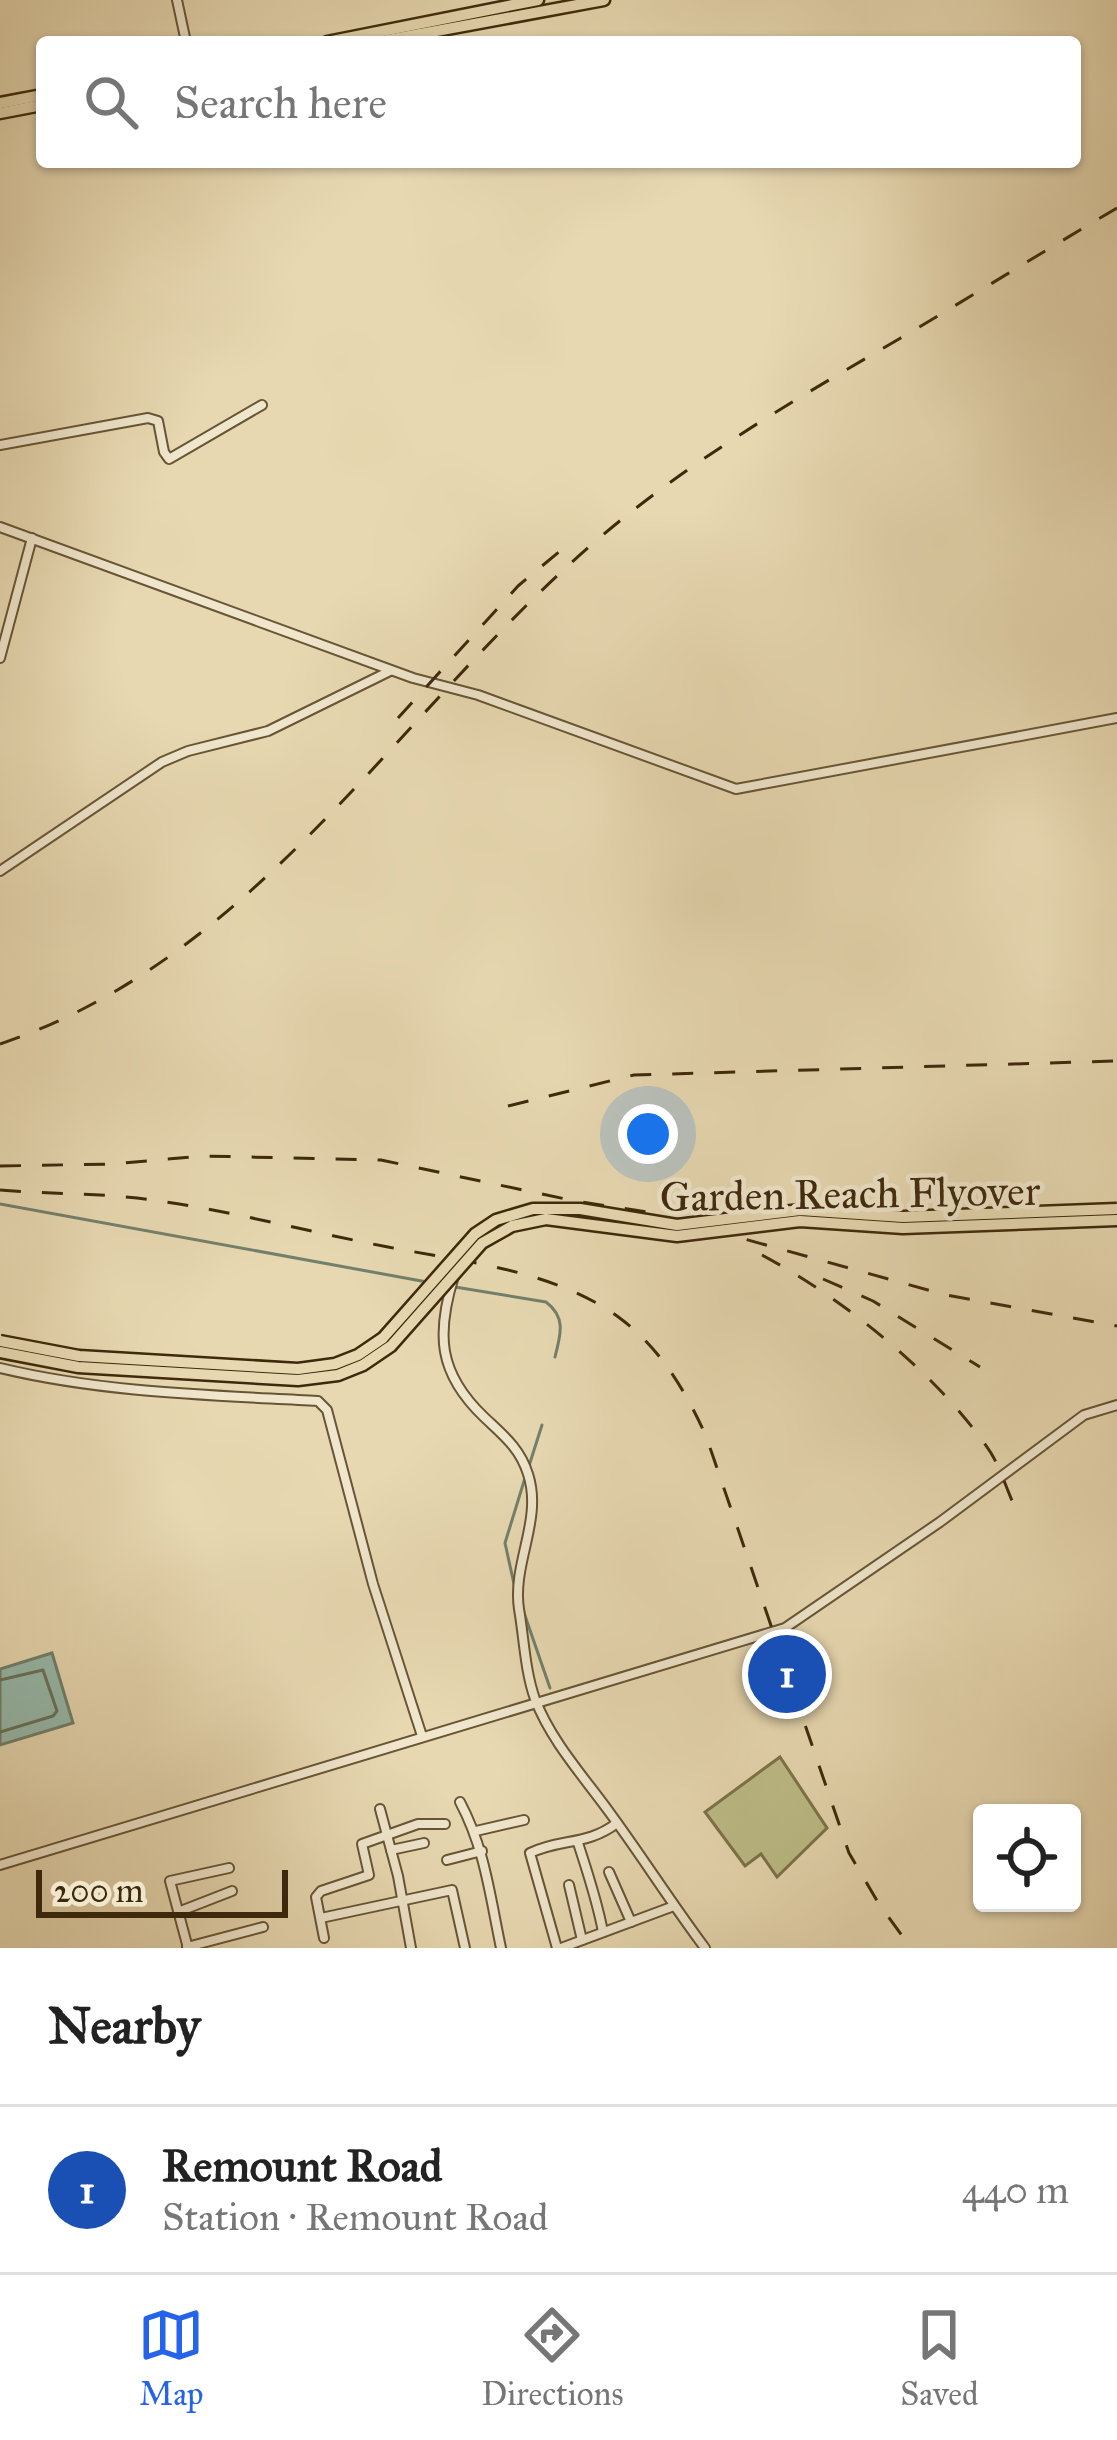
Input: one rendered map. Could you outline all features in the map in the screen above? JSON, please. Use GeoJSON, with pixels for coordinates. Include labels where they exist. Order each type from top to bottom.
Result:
{"type":"FeatureCollection","features":[{"type":"Feature","properties":{"kind":"main road"},"geometry":{"type":"LineString","coordinates":[[358,36],[525,4],[604,0]]}},
{"type":"Feature","properties":{"kind":"main road"},"geometry":{"type":"LineString","coordinates":[[400,36],[525,4]]}},
{"type":"Feature","properties":{"kind":"main road"},"geometry":{"type":"LineString","coordinates":[[0,103],[36,96]]}},
{"type":"Feature","properties":{"kind":"main road"},"geometry":{"type":"LineString","coordinates":[[0,113],[36,106]]}},
{"type":"Feature","properties":{"kind":"main road","name":"Garden Reach Flyover"},"geometry":{"type":"LineString","coordinates":[[0,1341],[79,1357],[298,1369],[335,1364],[367,1350],[391,1331],[475,1234],[496,1220],[533,1209],[580,1209],[676,1225],[800,1210],[903,1217],[1117,1209]]}},
{"type":"Feature","properties":{"kind":"main road","name":"Garden Reach Flyover"},"geometry":{"type":"LineString","coordinates":[[0,1352],[78,1367],[325,1378],[382,1353],[482,1243],[501,1230],[546,1219],[676,1236],[800,1221],[903,1228],[1117,1220]]}},
{"type":"Feature","properties":{"kind":"street"},"geometry":{"type":"LineString","coordinates":[[177,0],[184,36]]}},
{"type":"Feature","properties":{"kind":"street"},"geometry":{"type":"LineString","coordinates":[[0,445],[148,418],[158,422],[165,457],[170,459],[262,405]]}},
{"type":"Feature","properties":{"kind":"street"},"geometry":{"type":"LineString","coordinates":[[0,526],[392,670],[478,695],[736,789],[1117,718]]}},
{"type":"Feature","properties":{"kind":"street"},"geometry":{"type":"LineString","coordinates":[[0,658],[32,538]]}},
{"type":"Feature","properties":{"kind":"street"},"geometry":{"type":"LineString","coordinates":[[0,871],[162,762],[268,731],[392,670]]}},
{"type":"Feature","properties":{"kind":"street"},"geometry":{"type":"LineString","coordinates":[[457,1268],[442,1315],[448,1362],[460,1390],[521,1454],[532,1485],[530,1532],[518,1577],[536,1702],[576,1770],[704,1946],[692,1948]]}},
{"type":"Feature","properties":{"kind":"street"},"geometry":{"type":"LineString","coordinates":[[0,1368],[52,1381],[138,1391],[318,1401],[327,1410],[373,1584],[422,1736]]}},
{"type":"Feature","properties":{"kind":"street"},"geometry":{"type":"LineString","coordinates":[[0,1865],[785,1628],[940,1522],[1084,1414],[1117,1405]]}},
{"type":"Feature","properties":{"kind":"street"},"geometry":{"type":"LineString","coordinates":[[460,1802],[482,1851],[501,1948]]}},
{"type":"Feature","properties":{"kind":"street"},"geometry":{"type":"LineString","coordinates":[[380,1809],[411,1948]]}},
{"type":"Feature","properties":{"kind":"street"},"geometry":{"type":"LineString","coordinates":[[476,1832],[524,1820]]}},
{"type":"Feature","properties":{"kind":"street"},"geometry":{"type":"LineString","coordinates":[[617,1823],[578,1843],[530,1853],[563,1947],[674,1906]]}},
{"type":"Feature","properties":{"kind":"street"},"geometry":{"type":"LineString","coordinates":[[324,1938],[316,1897],[321,1891],[369,1876],[362,1844],[418,1824],[446,1824]]}},
{"type":"Feature","properties":{"kind":"street"},"geometry":{"type":"LineString","coordinates":[[390,1850],[424,1843]]}},
{"type":"Feature","properties":{"kind":"street"},"geometry":{"type":"LineString","coordinates":[[578,1843],[594,1884],[603,1932]]}},
{"type":"Feature","properties":{"kind":"street"},"geometry":{"type":"LineString","coordinates":[[448,1860],[482,1851]]}},
{"type":"Feature","properties":{"kind":"street"},"geometry":{"type":"LineString","coordinates":[[229,1868],[170,1880],[188,1948],[262,1927]]}},
{"type":"Feature","properties":{"kind":"street"},"geometry":{"type":"LineString","coordinates":[[609,1872],[631,1922]]}},
{"type":"Feature","properties":{"kind":"street"},"geometry":{"type":"LineString","coordinates":[[569,1885],[582,1940]]}},
{"type":"Feature","properties":{"kind":"street"},"geometry":{"type":"LineString","coordinates":[[321,1918],[452,1890],[465,1948]]}},
{"type":"Feature","properties":{"kind":"street"},"geometry":{"type":"LineString","coordinates":[[178,1912],[232,1891]]}},
{"type":"Feature","properties":{"kind":"green space"},"geometry":{"type":"Polygon","coordinates":[[[780,1757],[827,1828],[777,1877],[761,1854],[745,1866],[705,1812],[780,1757]]]}},
{"type":"Feature","properties":{"kind":"water"},"geometry":{"type":"Polygon","coordinates":[[[52,1653],[73,1723],[0,1745],[0,1669],[52,1653]]]}},
{"type":"Feature","properties":{"kind":"waterway"},"geometry":{"type":"LineString","coordinates":[[0,1204],[427,1282]]}},
{"type":"Feature","properties":{"kind":"waterway"},"geometry":{"type":"LineString","coordinates":[[455,1287],[546,1302],[559,1320],[555,1357]]}},
{"type":"Feature","properties":{"kind":"waterway"},"geometry":{"type":"LineString","coordinates":[[528,1469],[542,1425]]}},
{"type":"Feature","properties":{"kind":"waterway"},"geometry":{"type":"LineString","coordinates":[[514,1584],[505,1543],[525,1478]]}},
{"type":"Feature","properties":{"kind":"waterway"},"geometry":{"type":"LineString","coordinates":[[523,1610],[550,1688]]}},
{"type":"Feature","properties":{"kind":"railway"},"geometry":{"type":"LineString","coordinates":[[0,1044],[91,1005],[173,954],[248,893],[318,826],[519,612],[590,546],[663,488],[779,410],[1117,208]]}},
{"type":"Feature","properties":{"kind":"railway"},"geometry":{"type":"LineString","coordinates":[[398,718],[518,586],[566,546]]}},
{"type":"Feature","properties":{"kind":"railway"},"geometry":{"type":"LineString","coordinates":[[508,1106],[634,1075],[1117,1061]]}},
{"type":"Feature","properties":{"kind":"railway"},"geometry":{"type":"LineString","coordinates":[[0,1166],[203,1156],[381,1160],[647,1212],[946,1295],[1117,1326]]}},
{"type":"Feature","properties":{"kind":"railway"},"geometry":{"type":"LineString","coordinates":[[0,1190],[168,1202],[478,1263],[568,1289],[621,1319],[671,1372],[706,1436],[849,1853],[911,1948]]}},
{"type":"Feature","properties":{"kind":"railway"},"geometry":{"type":"LineString","coordinates":[[762,1255],[857,1316],[945,1395],[991,1453],[1013,1503]]}},
{"type":"Feature","properties":{"kind":"railway"},"geometry":{"type":"LineString","coordinates":[[823,1279],[873,1301],[980,1367]]}},
{"type":"Feature","properties":{"kind":"place","name":"Remount Road"},"geometry":{"type":"Point","coordinates":[787,1674]}}]}
